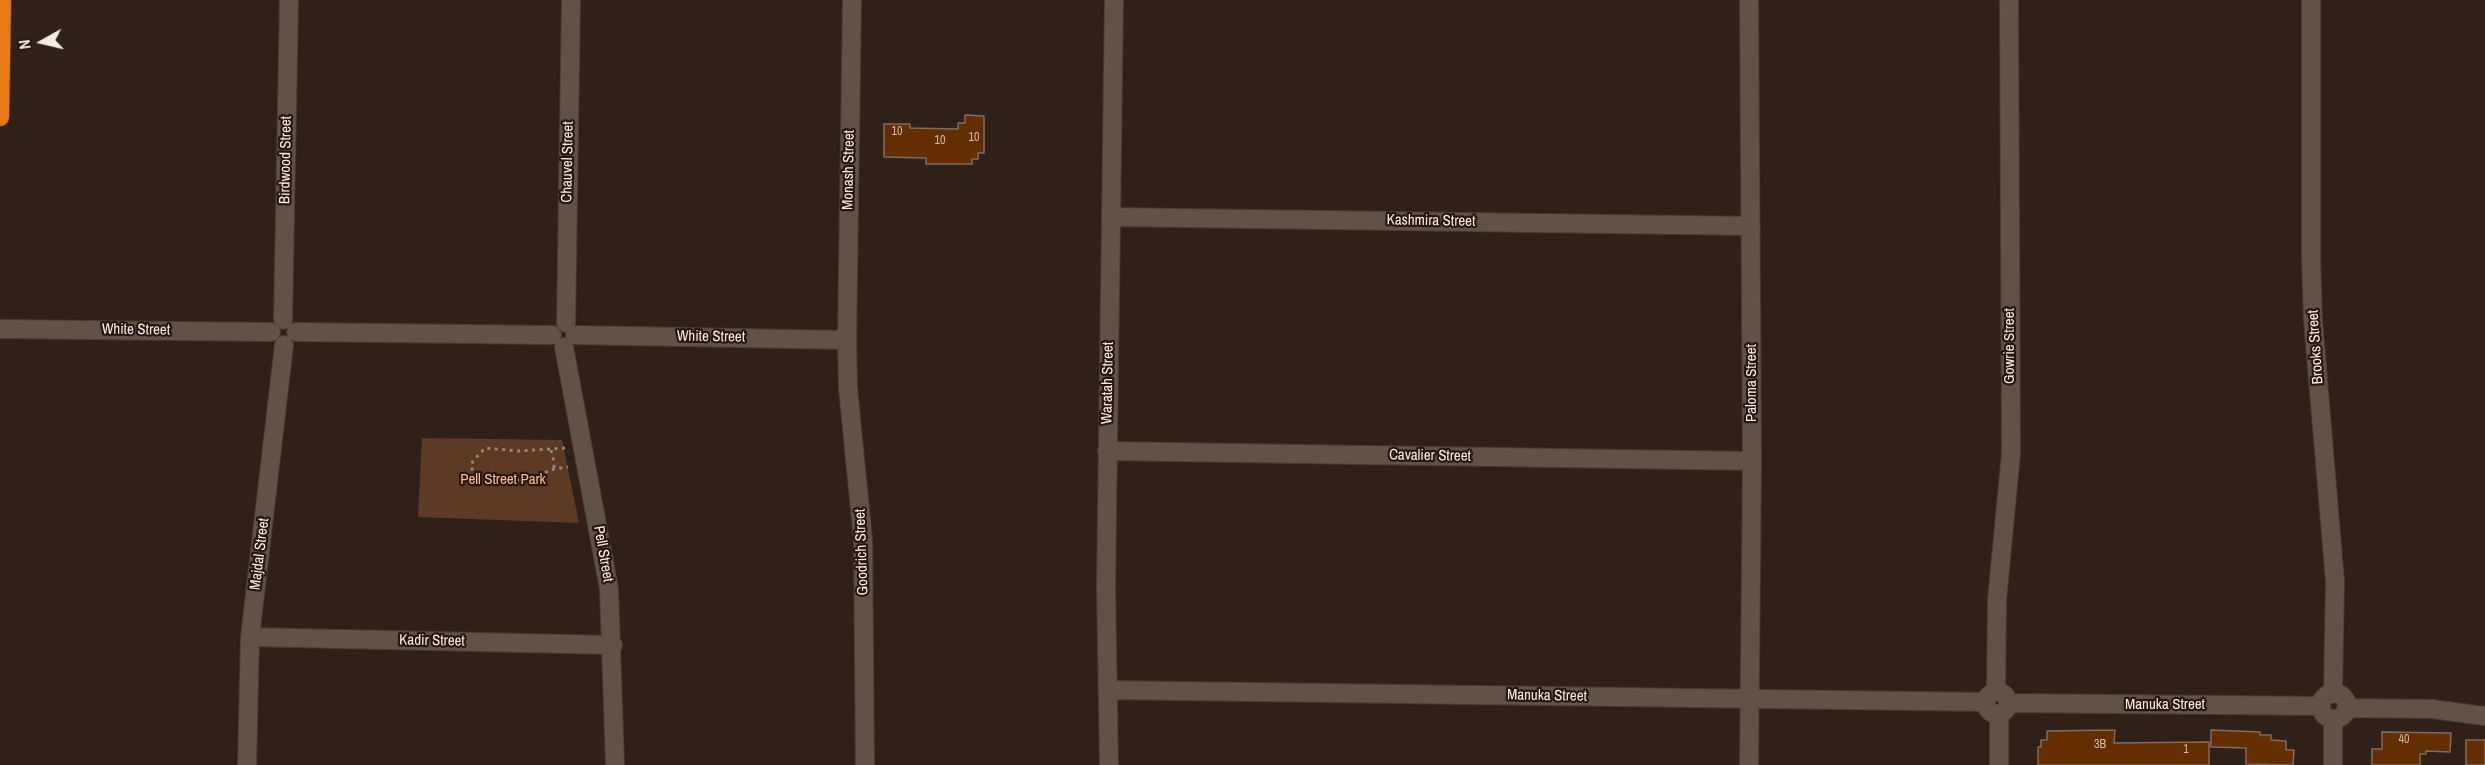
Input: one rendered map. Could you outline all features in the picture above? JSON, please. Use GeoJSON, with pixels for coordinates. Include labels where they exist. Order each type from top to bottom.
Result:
{"type":"FeatureCollection","features":[{"type":"Feature","properties":{"kind":"highway"},"geometry":{"type":"LineString","coordinates":[[0,117],[2,0]]}},
{"type":"Feature","properties":{"kind":"street","name":"Birdwood Street"},"geometry":{"type":"LineString","coordinates":[[284,332],[289,0]]}},
{"type":"Feature","properties":{"kind":"street","name":"Chauvel Street"},"geometry":{"type":"LineString","coordinates":[[564,335],[571,0]]}},
{"type":"Feature","properties":{"kind":"street","name":"Monash Street"},"geometry":{"type":"LineString","coordinates":[[847,340],[852,0]]}},
{"type":"Feature","properties":{"kind":"street","name":"Waratah Street"},"geometry":{"type":"LineString","coordinates":[[1110,765],[1106,586],[1114,0]]}},
{"type":"Feature","properties":{"kind":"street","name":"Paloma Street"},"geometry":{"type":"LineString","coordinates":[[1749,0],[1752,461],[1749,765]]}},
{"type":"Feature","properties":{"kind":"street","name":"Gowrie Street"},"geometry":{"type":"LineString","coordinates":[[1999,765],[1997,600],[2011,453],[2009,0]]}},
{"type":"Feature","properties":{"kind":"street","name":"Brooks Street"},"geometry":{"type":"LineString","coordinates":[[2311,0],[2311,258],[2313,320],[2335,582],[2333,765]]}},
{"type":"Feature","properties":{"kind":"street","name":"Kashmira Street"},"geometry":{"type":"LineString","coordinates":[[1111,217],[1751,226]]}},
{"type":"Feature","properties":{"kind":"street","name":"White Street"},"geometry":{"type":"LineString","coordinates":[[0,329],[847,340]]}},
{"type":"Feature","properties":{"kind":"street","name":"Majdal Street"},"geometry":{"type":"LineString","coordinates":[[248,765],[250,637],[284,332]]}},
{"type":"Feature","properties":{"kind":"street","name":"Pell Street"},"geometry":{"type":"LineString","coordinates":[[564,335],[609,589],[613,645],[615,765]]}},
{"type":"Feature","properties":{"kind":"street","name":"Goodrich Street"},"geometry":{"type":"LineString","coordinates":[[847,340],[848,388],[863,532],[865,765]]}},
{"type":"Feature","properties":{"kind":"street","name":"Cavalier Street"},"geometry":{"type":"LineString","coordinates":[[1107,451],[1752,461]]}},
{"type":"Feature","properties":{"kind":"street","name":"Kadir Street"},"geometry":{"type":"LineString","coordinates":[[250,637],[613,645]]}},
{"type":"Feature","properties":{"kind":"street","name":"Manuka Street"},"geometry":{"type":"LineString","coordinates":[[1108,690],[2432,708],[2485,716]]}},
{"type":"Feature","properties":{"kind":"path"},"geometry":{"type":"LineString","coordinates":[[566,448],[532,449],[518,452],[485,448],[472,461],[471,466],[478,478],[486,483],[528,479],[554,469],[569,467]]}},
{"type":"Feature","properties":{"kind":"path"},"geometry":{"type":"LineString","coordinates":[[551,450],[554,469]]}},
{"type":"Feature","properties":{"kind":"green space","name":"Pell Street Park"},"geometry":{"type":"Polygon","coordinates":[[[422,438],[562,440],[579,523],[418,517],[422,438]]]}},
{"type":"Feature","properties":{"kind":"building"},"geometry":{"type":"Polygon","coordinates":[[[965,115],[984,116],[984,153],[978,153],[978,159],[972,159],[972,164],[926,164],[926,158],[884,157],[884,124],[910,124],[910,128],[958,129],[958,123],[965,123],[965,115]]]}},
{"type":"Feature","properties":{"kind":"building"},"geometry":{"type":"Polygon","coordinates":[[[2115,730],[2114,743],[2209,742],[2209,765],[2038,765],[2038,747],[2041,747],[2041,740],[2047,740],[2047,731],[2115,730]]]}},
{"type":"Feature","properties":{"kind":"building"},"geometry":{"type":"Polygon","coordinates":[[[2211,730],[2260,732],[2260,735],[2271,735],[2271,740],[2286,741],[2286,750],[2294,750],[2293,765],[2246,764],[2246,748],[2211,747],[2211,730]]]}},
{"type":"Feature","properties":{"kind":"building"},"geometry":{"type":"Polygon","coordinates":[[[2382,732],[2451,733],[2450,752],[2426,751],[2426,754],[2420,754],[2420,765],[2372,765],[2372,749],[2382,749],[2382,732]]]}},
{"type":"Feature","properties":{"kind":"building"},"geometry":{"type":"Polygon","coordinates":[[[2466,740],[2485,740],[2485,765],[2466,765],[2466,740]]]}}]}
